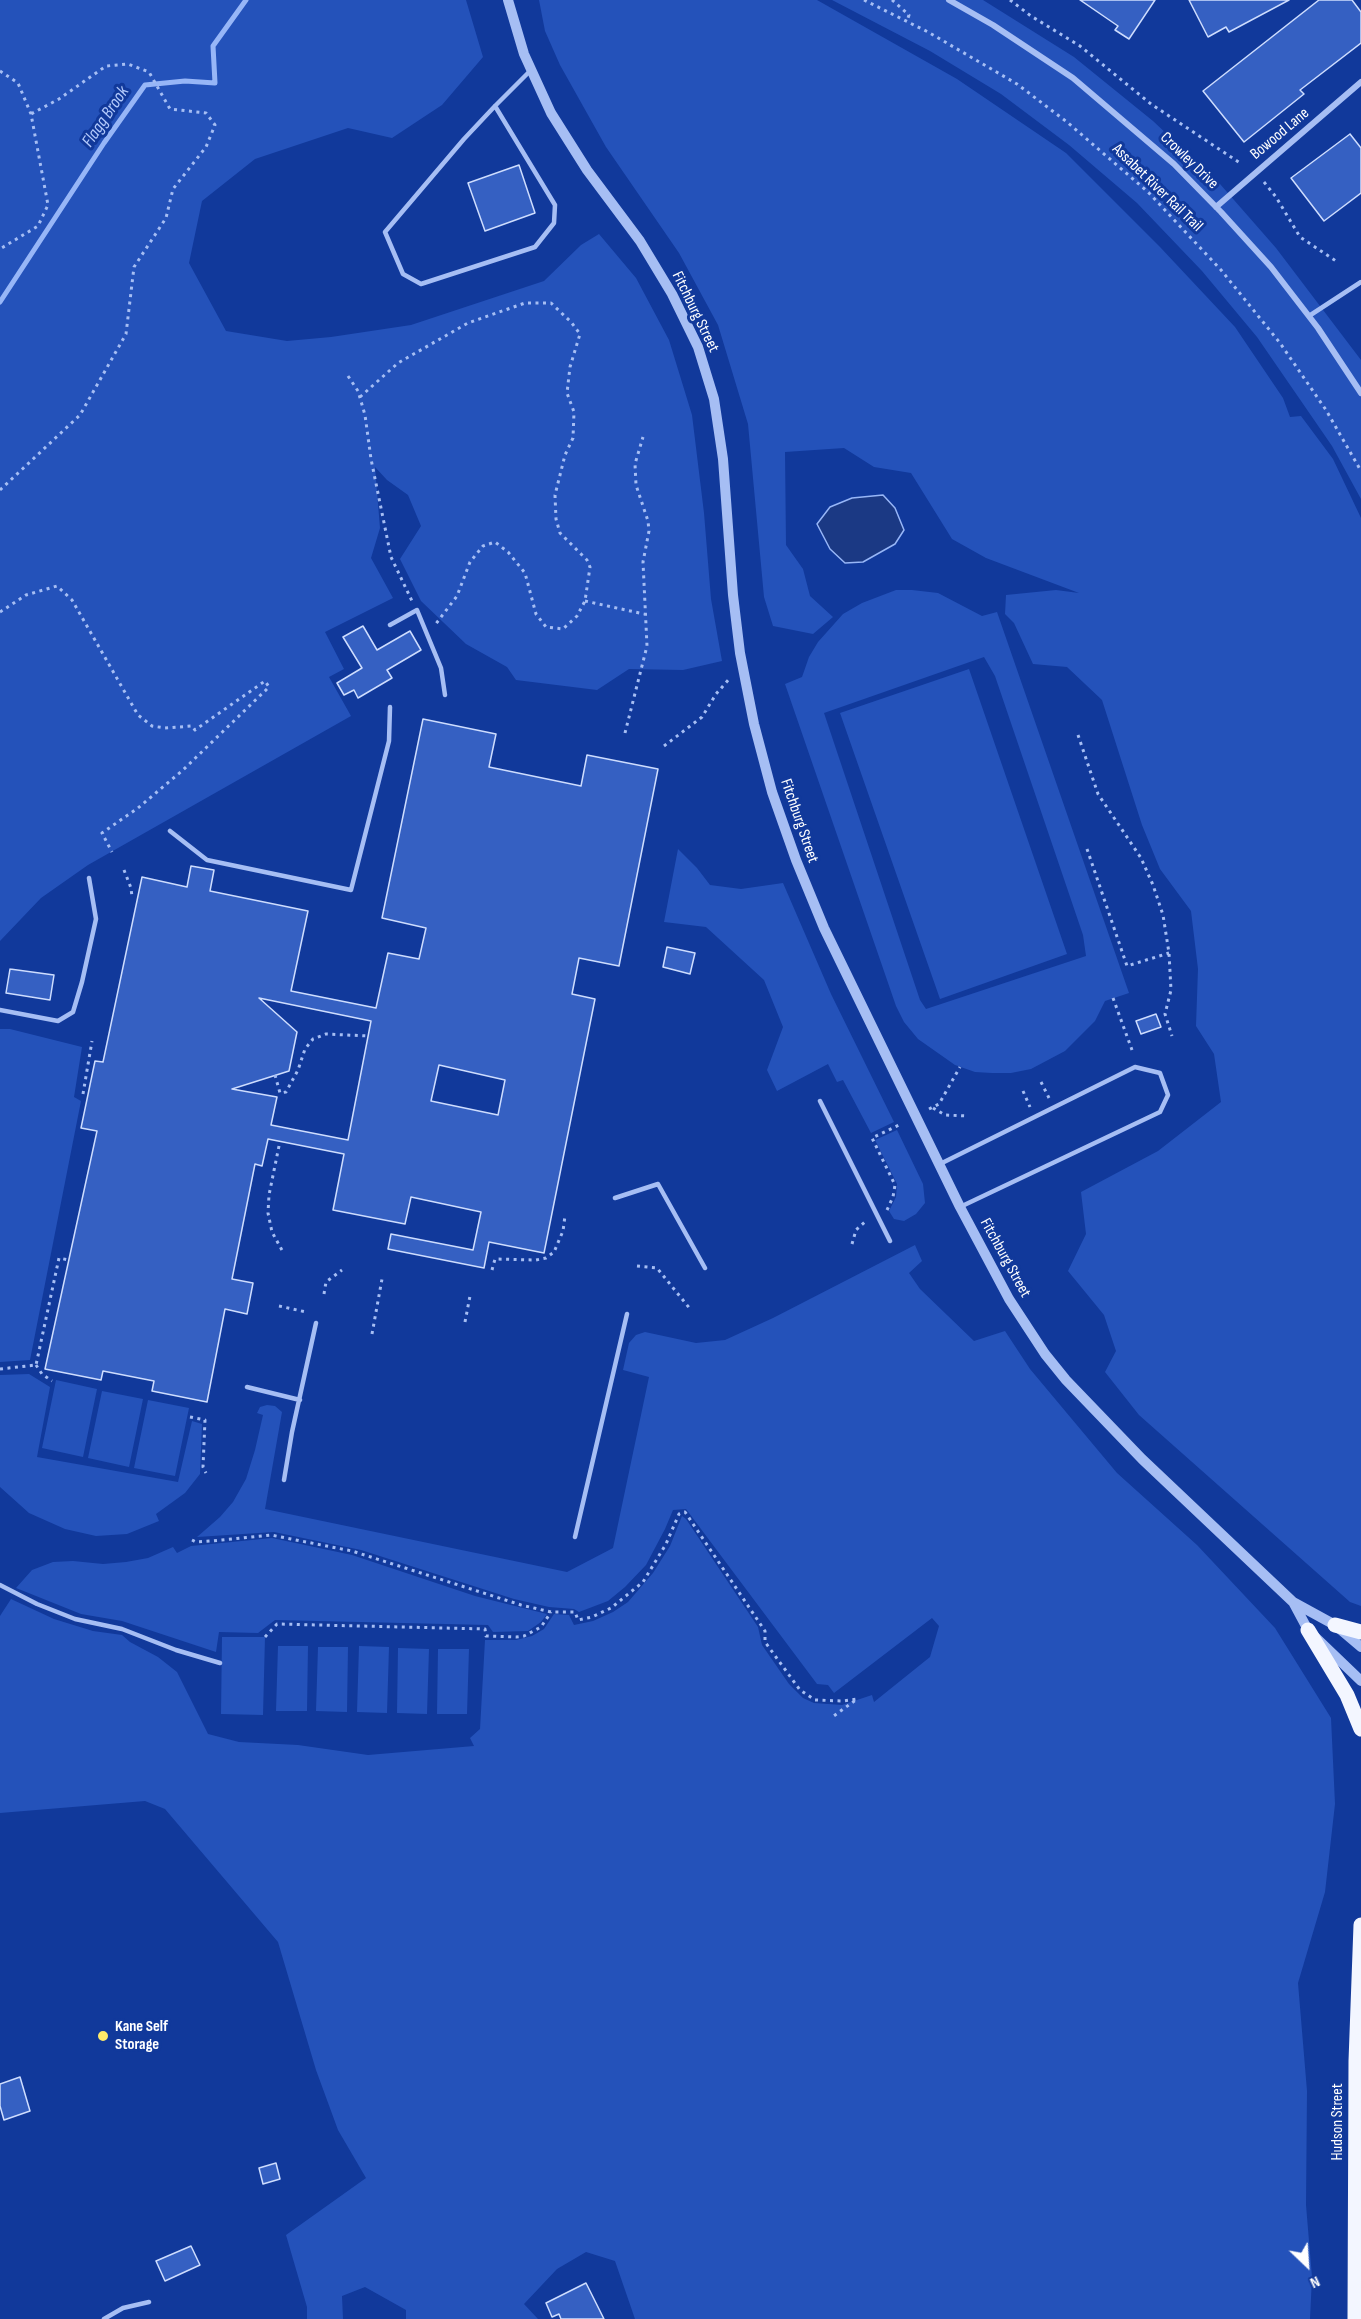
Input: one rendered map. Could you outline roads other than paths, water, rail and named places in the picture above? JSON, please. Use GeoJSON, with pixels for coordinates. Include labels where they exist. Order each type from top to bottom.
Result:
{"type":"FeatureCollection","features":[{"type":"Feature","properties":{"kind":"main road"},"geometry":{"type":"LineString","coordinates":[[1335,1625],[1361,1632]]}},
{"type":"Feature","properties":{"kind":"main road"},"geometry":{"type":"LineString","coordinates":[[1308,1630],[1347,1695],[1361,1729]]}},
{"type":"Feature","properties":{"kind":"main road","name":"Hudson Street"},"geometry":{"type":"LineString","coordinates":[[1357,2319],[1356,2051],[1361,1925]]}},
{"type":"Feature","properties":{"kind":"main road"},"geometry":{"type":"LineString","coordinates":[[1357,2319],[1361,2302]]}},
{"type":"Feature","properties":{"kind":"street","name":"Fitchburg Street"},"geometry":{"type":"LineString","coordinates":[[508,0],[531,70],[550,113],[569,144],[645,249],[672,294],[698,347],[714,399],[723,459],[733,595],[740,653],[754,724],[772,792],[809,895],[939,1165],[1009,1299],[1039,1345],[1066,1380],[1135,1452],[1293,1602]]}},
{"type":"Feature","properties":{"kind":"street","name":"Crowley Drive"},"geometry":{"type":"LineString","coordinates":[[949,0],[1020,42],[1081,85],[1149,141],[1216,207],[1271,267],[1309,316],[1361,393]]}},
{"type":"Feature","properties":{"kind":"street","name":"Bowood Lane"},"geometry":{"type":"LineString","coordinates":[[1216,207],[1361,82]]}},
{"type":"Feature","properties":{"kind":"street"},"geometry":{"type":"LineString","coordinates":[[1293,1602],[1335,1625],[1361,1647]]}},
{"type":"Feature","properties":{"kind":"street"},"geometry":{"type":"LineString","coordinates":[[1293,1602],[1308,1630],[1361,1681]]}},
{"type":"Feature","properties":{"kind":"lane"},"geometry":{"type":"LineString","coordinates":[[495,106],[555,205],[554,224],[535,247],[421,284],[403,274],[385,232],[465,139],[495,106],[531,70]]}},
{"type":"Feature","properties":{"kind":"lane"},"geometry":{"type":"LineString","coordinates":[[1309,316],[1361,282]]}},
{"type":"Feature","properties":{"kind":"lane"},"geometry":{"type":"LineString","coordinates":[[390,625],[417,610],[441,668],[445,695]]}},
{"type":"Feature","properties":{"kind":"lane"},"geometry":{"type":"LineString","coordinates":[[170,831],[207,860],[351,890],[389,741],[390,707]]}},
{"type":"Feature","properties":{"kind":"lane"},"geometry":{"type":"LineString","coordinates":[[0,1010],[58,1021],[72,1012],[82,982],[96,919],[89,878]]}},
{"type":"Feature","properties":{"kind":"lane"},"geometry":{"type":"LineString","coordinates":[[939,1165],[1135,1067],[1160,1073],[1168,1095],[1160,1112],[960,1207]]}},
{"type":"Feature","properties":{"kind":"lane"},"geometry":{"type":"LineString","coordinates":[[820,1101],[890,1242]]}},
{"type":"Feature","properties":{"kind":"lane"},"geometry":{"type":"LineString","coordinates":[[615,1198],[658,1184],[705,1268]]}},
{"type":"Feature","properties":{"kind":"lane"},"geometry":{"type":"LineString","coordinates":[[575,1537],[627,1314]]}},
{"type":"Feature","properties":{"kind":"lane"},"geometry":{"type":"LineString","coordinates":[[284,1480],[316,1323]]}},
{"type":"Feature","properties":{"kind":"lane"},"geometry":{"type":"LineString","coordinates":[[247,1387],[300,1400]]}},
{"type":"Feature","properties":{"kind":"lane"},"geometry":{"type":"LineString","coordinates":[[0,1585],[75,1619],[122,1629],[176,1650],[220,1663]]}},
{"type":"Feature","properties":{"kind":"lane"},"geometry":{"type":"LineString","coordinates":[[104,2319],[123,2308],[149,2302]]}},
{"type":"Feature","properties":{"kind":"waterway","name":"Flagg Brook"},"geometry":{"type":"LineString","coordinates":[[0,302],[104,143],[145,85],[185,81],[215,83],[213,46],[246,0]]}},
{"type":"Feature","properties":{"kind":"place","name":"Kane Self Storage"},"geometry":{"type":"Point","coordinates":[103,2036]}}]}
